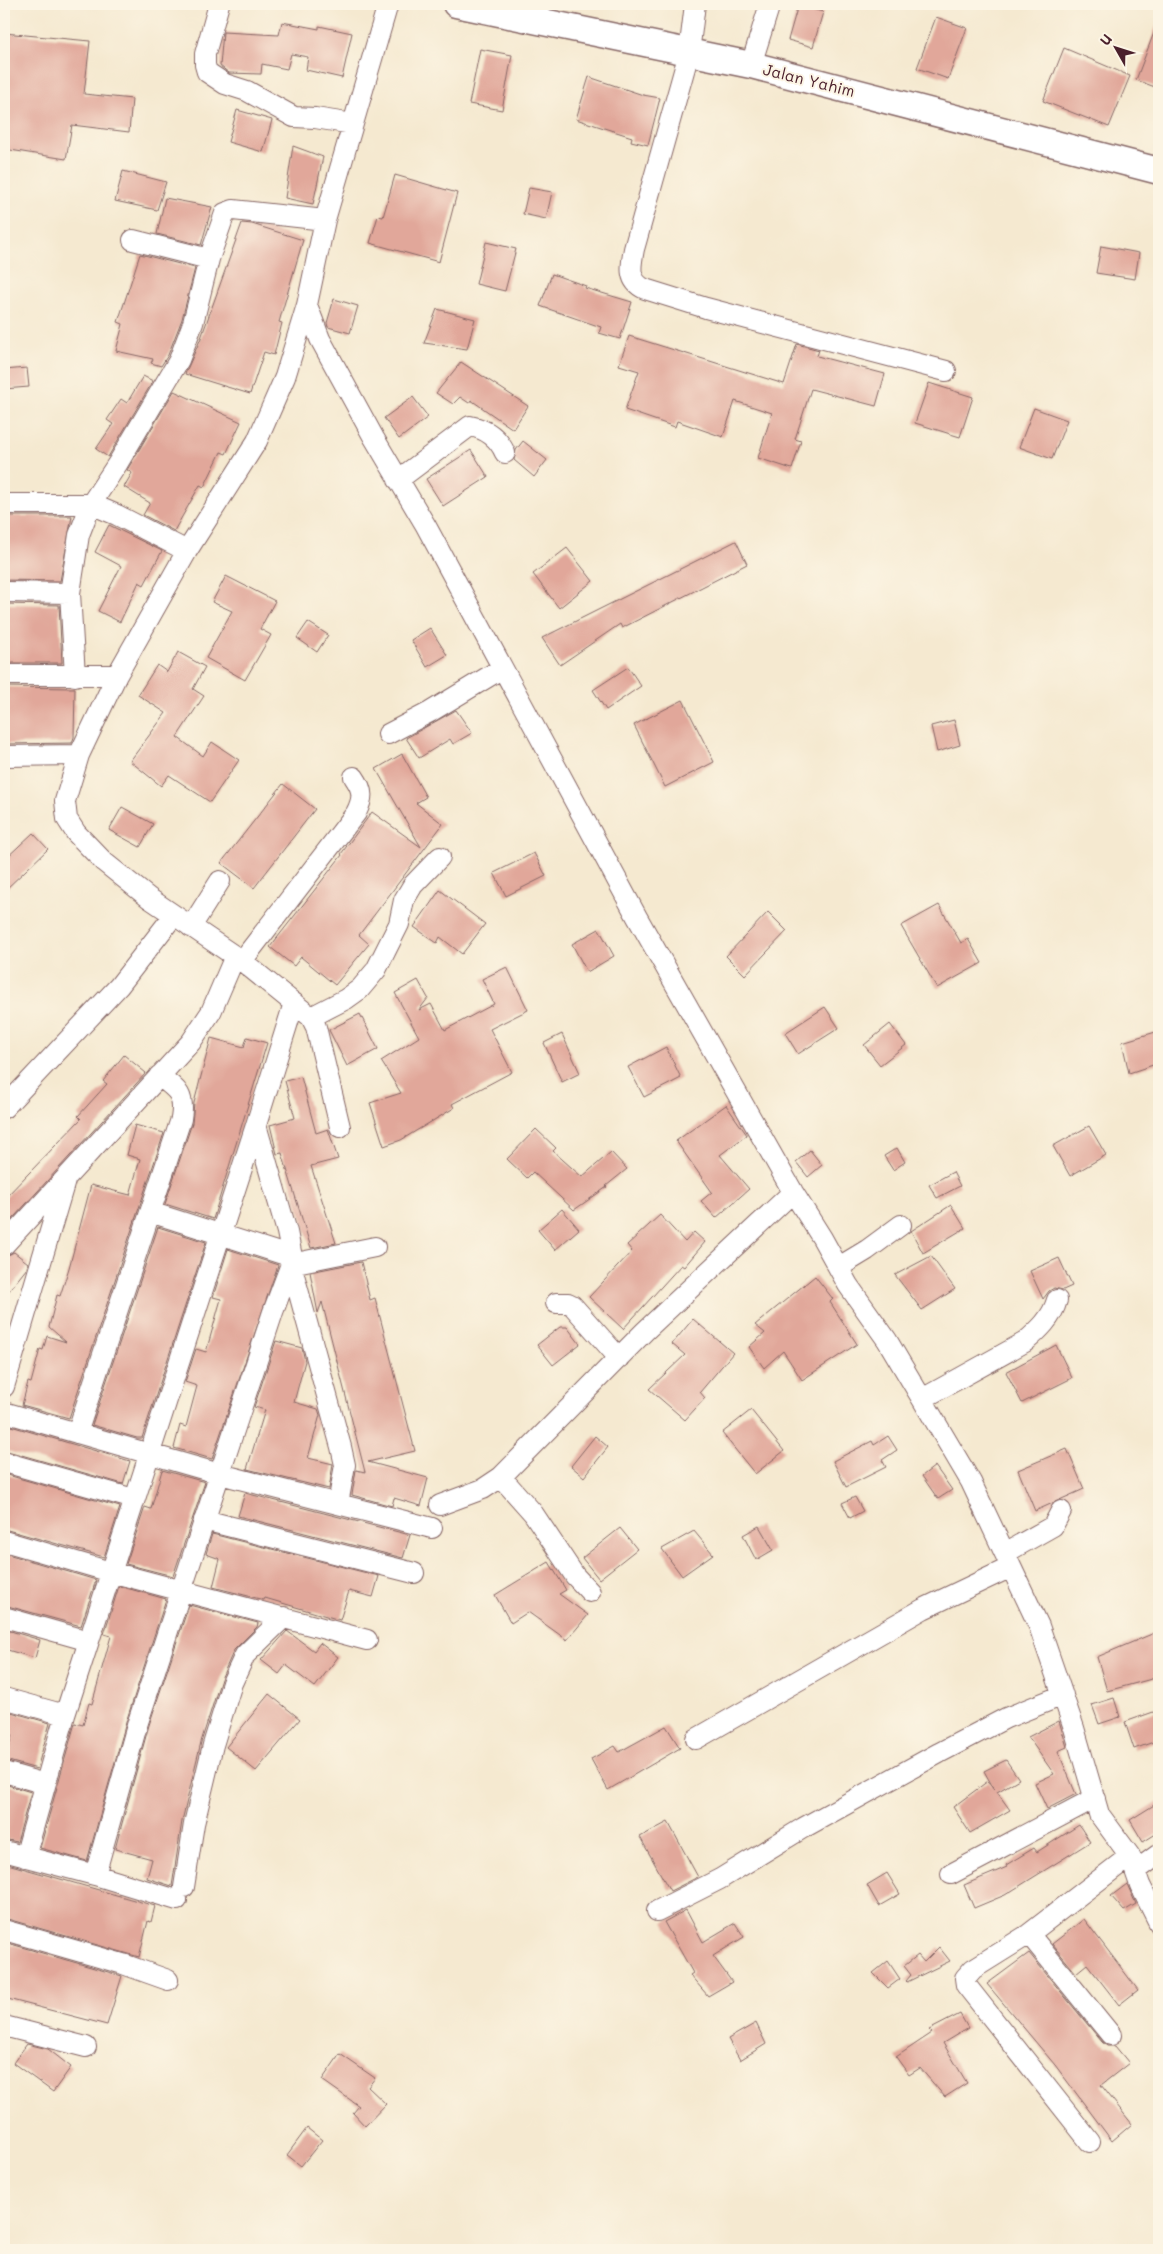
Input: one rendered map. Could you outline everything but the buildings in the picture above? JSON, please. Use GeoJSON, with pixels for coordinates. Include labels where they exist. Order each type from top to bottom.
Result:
{"type":"FeatureCollection","features":[{"type":"Feature","properties":{"kind":"street"},"geometry":{"type":"LineString","coordinates":[[219,4],[205,54],[207,72],[221,82],[247,91],[294,117],[353,124]]}},
{"type":"Feature","properties":{"kind":"street"},"geometry":{"type":"LineString","coordinates":[[340,1127],[316,1027],[311,1017],[238,959],[174,915],[104,862],[76,833],[67,819],[65,801],[79,756],[117,675],[187,551],[257,441],[284,377],[307,306],[325,220],[388,4]]}},
{"type":"Feature","properties":{"kind":"street","name":"Jalan Yahim"},"geometry":{"type":"LineString","coordinates":[[456,4],[505,9],[689,54],[750,65],[1159,171]]}},
{"type":"Feature","properties":{"kind":"street"},"geometry":{"type":"LineString","coordinates":[[695,4],[689,54],[634,249],[630,267],[633,280],[638,286],[645,289],[706,308],[946,371]]}},
{"type":"Feature","properties":{"kind":"street"},"geometry":{"type":"LineString","coordinates":[[750,65],[770,4]]}},
{"type":"Feature","properties":{"kind":"street"},"geometry":{"type":"LineString","coordinates":[[75,676],[70,593],[79,535],[91,504],[118,463],[179,360],[193,323],[209,259],[225,214],[233,210],[325,220]]}},
{"type":"Feature","properties":{"kind":"street"},"geometry":{"type":"LineString","coordinates":[[133,240],[209,259]]}},
{"type":"Feature","properties":{"kind":"street"},"geometry":{"type":"LineString","coordinates":[[307,306],[320,339],[398,480],[426,526],[501,669],[642,926],[848,1285],[887,1340],[971,1482],[1039,1626],[1063,1695],[1099,1814],[1133,1863],[1140,1885],[1159,1923]]}},
{"type":"Feature","properties":{"kind":"street"},"geometry":{"type":"LineString","coordinates":[[398,480],[470,426],[479,428],[497,439],[506,453]]}},
{"type":"Feature","properties":{"kind":"street"},"geometry":{"type":"LineString","coordinates":[[4,504],[91,504],[117,514],[187,551]]}},
{"type":"Feature","properties":{"kind":"street"},"geometry":{"type":"LineString","coordinates":[[4,592],[70,593]]}},
{"type":"Feature","properties":{"kind":"street"},"geometry":{"type":"LineString","coordinates":[[388,734],[430,712],[501,669]]}},
{"type":"Feature","properties":{"kind":"street"},"geometry":{"type":"LineString","coordinates":[[4,675],[117,675]]}},
{"type":"Feature","properties":{"kind":"street"},"geometry":{"type":"LineString","coordinates":[[4,756],[79,756]]}},
{"type":"Feature","properties":{"kind":"street"},"geometry":{"type":"LineString","coordinates":[[4,1246],[191,1042],[211,1012],[238,959],[356,813],[362,800],[362,788],[354,777]]}},
{"type":"Feature","properties":{"kind":"street"},"geometry":{"type":"LineString","coordinates":[[311,1017],[346,999],[360,989],[376,970],[399,924],[404,900],[413,885],[440,857]]}},
{"type":"Feature","properties":{"kind":"street"},"geometry":{"type":"LineString","coordinates":[[191,927],[220,881]]}},
{"type":"Feature","properties":{"kind":"street"},"geometry":{"type":"LineString","coordinates":[[4,1108],[119,986],[174,915]]}},
{"type":"Feature","properties":{"kind":"street"},"geometry":{"type":"LineString","coordinates":[[25,1857],[64,1715],[150,1454],[294,1003]]}},
{"type":"Feature","properties":{"kind":"street"},"geometry":{"type":"LineString","coordinates":[[77,1433],[181,1120],[183,1108],[178,1090],[159,1076]]}},
{"type":"Feature","properties":{"kind":"street"},"geometry":{"type":"LineString","coordinates":[[256,1125],[343,1456],[344,1479],[338,1504]]}},
{"type":"Feature","properties":{"kind":"street"},"geometry":{"type":"LineString","coordinates":[[4,1387],[67,1177]]}},
{"type":"Feature","properties":{"kind":"street"},"geometry":{"type":"LineString","coordinates":[[440,1505],[483,1489],[501,1477],[701,1277],[793,1192]]}},
{"type":"Feature","properties":{"kind":"street"},"geometry":{"type":"LineString","coordinates":[[150,1212],[220,1233],[292,1261],[375,1247]]}},
{"type":"Feature","properties":{"kind":"street"},"geometry":{"type":"LineString","coordinates":[[839,1267],[867,1250],[901,1225]]}},
{"type":"Feature","properties":{"kind":"street"},"geometry":{"type":"LineString","coordinates":[[95,1875],[138,1722],[272,1312],[292,1261]]}},
{"type":"Feature","properties":{"kind":"street"},"geometry":{"type":"LineString","coordinates":[[922,1399],[1025,1342],[1039,1331],[1049,1318],[1057,1300]]}},
{"type":"Feature","properties":{"kind":"street"},"geometry":{"type":"LineString","coordinates":[[556,1303],[568,1303],[572,1306],[619,1358]]}},
{"type":"Feature","properties":{"kind":"street"},"geometry":{"type":"LineString","coordinates":[[4,1412],[220,1474],[432,1528]]}},
{"type":"Feature","properties":{"kind":"street"},"geometry":{"type":"LineString","coordinates":[[4,1462],[134,1499]]}},
{"type":"Feature","properties":{"kind":"street"},"geometry":{"type":"LineString","coordinates":[[501,1477],[533,1513],[575,1576],[590,1592]]}},
{"type":"Feature","properties":{"kind":"street"},"geometry":{"type":"LineString","coordinates":[[696,1739],[1008,1560],[1053,1526],[1061,1511]]}},
{"type":"Feature","properties":{"kind":"street"},"geometry":{"type":"LineString","coordinates":[[204,1520],[414,1573]]}},
{"type":"Feature","properties":{"kind":"street"},"geometry":{"type":"LineString","coordinates":[[4,1541],[111,1572],[368,1640]]}},
{"type":"Feature","properties":{"kind":"street"},"geometry":{"type":"LineString","coordinates":[[4,1618],[89,1641]]}},
{"type":"Feature","properties":{"kind":"street"},"geometry":{"type":"LineString","coordinates":[[4,1851],[95,1875],[180,1894],[213,1745],[232,1683],[245,1656],[284,1618]]}},
{"type":"Feature","properties":{"kind":"street"},"geometry":{"type":"LineString","coordinates":[[657,1911],[720,1879],[811,1824],[939,1753],[1006,1718],[1063,1695]]}},
{"type":"Feature","properties":{"kind":"street"},"geometry":{"type":"LineString","coordinates":[[4,1698],[64,1715]]}},
{"type":"Feature","properties":{"kind":"street"},"geometry":{"type":"LineString","coordinates":[[4,1772],[45,1784]]}},
{"type":"Feature","properties":{"kind":"street"},"geometry":{"type":"LineString","coordinates":[[951,1874],[1095,1798]]}},
{"type":"Feature","properties":{"kind":"street"},"geometry":{"type":"LineString","coordinates":[[1090,2142],[966,1985],[966,1978],[973,1969],[1029,1934],[1133,1863],[1159,1854]]}},
{"type":"Feature","properties":{"kind":"street"},"geometry":{"type":"LineString","coordinates":[[4,1930],[124,1964],[168,1980]]}},
{"type":"Feature","properties":{"kind":"street"},"geometry":{"type":"LineString","coordinates":[[1029,1934],[1111,2035]]}},
{"type":"Feature","properties":{"kind":"street"},"geometry":{"type":"LineString","coordinates":[[4,2026],[86,2047]]}}]}
